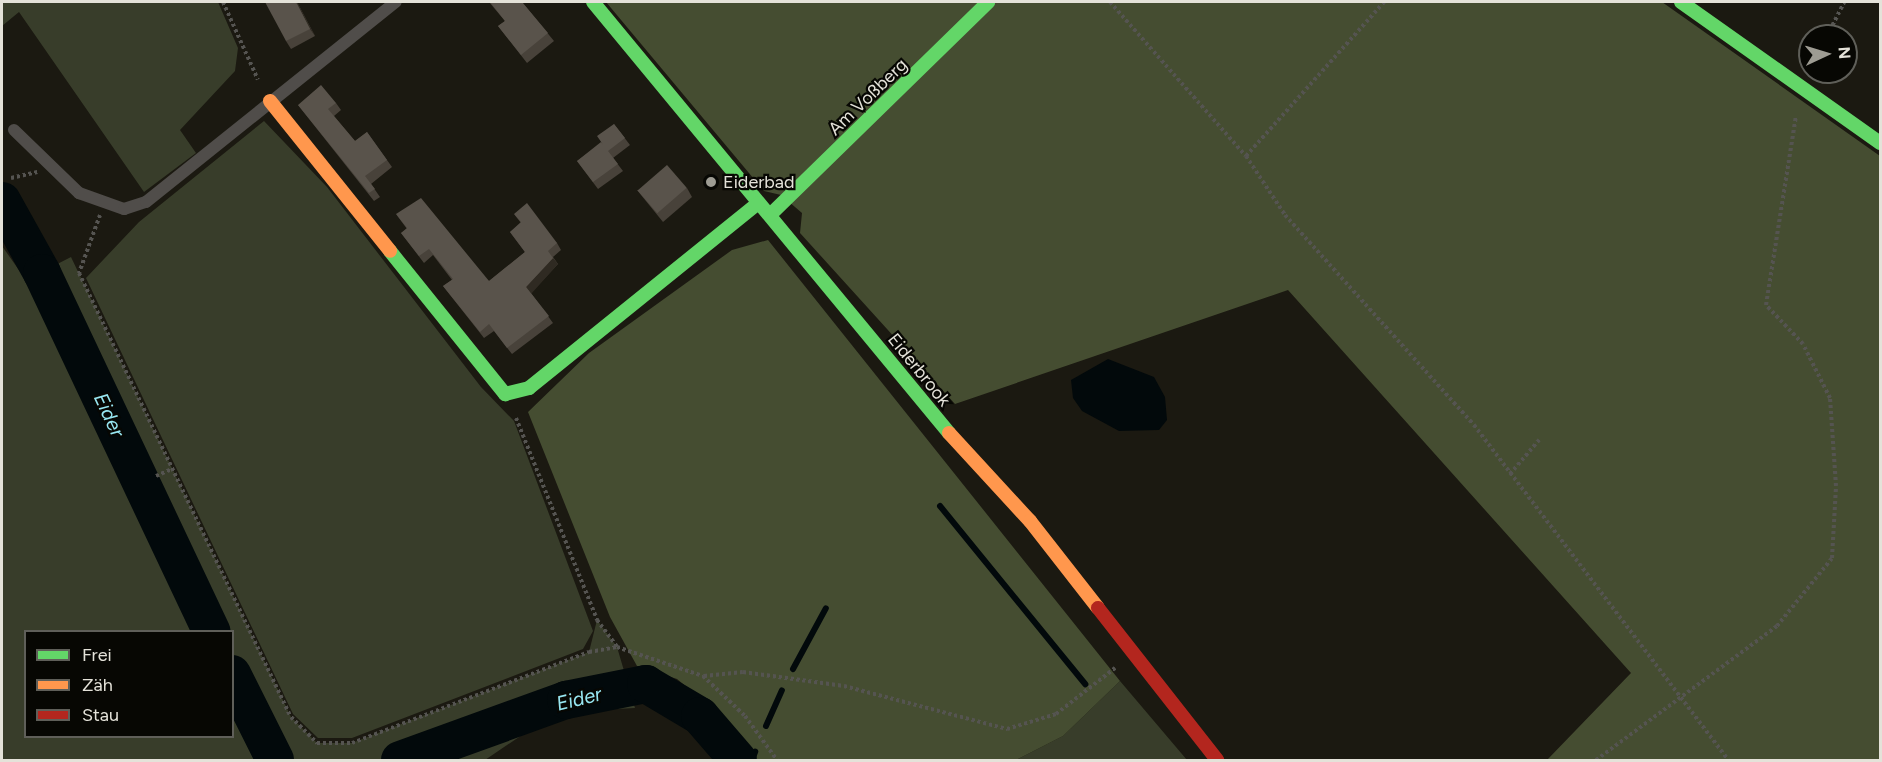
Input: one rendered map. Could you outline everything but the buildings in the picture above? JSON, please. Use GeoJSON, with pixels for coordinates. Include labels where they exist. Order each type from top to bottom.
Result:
{"type":"FeatureCollection","features":[{"type":"Feature","properties":{"kind":"street","name":"Eiderbrook"},"geometry":{"type":"LineString","coordinates":[[593,2],[936,419],[1030,521],[1132,656],[1216,760]]}},
{"type":"Feature","properties":{"kind":"street","name":"Am Voßberg"},"geometry":{"type":"LineString","coordinates":[[770,215],[988,2]]}},
{"type":"Feature","properties":{"kind":"street"},"geometry":{"type":"LineString","coordinates":[[1681,2],[1881,143]]}},
{"type":"Feature","properties":{"kind":"street"},"geometry":{"type":"LineString","coordinates":[[270,101],[493,386],[509,395],[529,388],[758,203]]}},
{"type":"Feature","properties":{"kind":"lane"},"geometry":{"type":"LineString","coordinates":[[14,129],[50,169],[103,205],[124,209],[146,202],[396,2]]}},
{"type":"Feature","properties":{"kind":"path"},"geometry":{"type":"LineString","coordinates":[[223,2],[270,101]]}},
{"type":"Feature","properties":{"kind":"path"},"geometry":{"type":"LineString","coordinates":[[1110,2],[1246,156],[1285,215],[1474,425],[1678,699],[1728,760]]}},
{"type":"Feature","properties":{"kind":"path"},"geometry":{"type":"LineString","coordinates":[[1246,156],[1384,2]]}},
{"type":"Feature","properties":{"kind":"path"},"geometry":{"type":"LineString","coordinates":[[1833,24],[1844,2]]}},
{"type":"Feature","properties":{"kind":"path"},"geometry":{"type":"LineString","coordinates":[[1596,760],[1777,626],[1832,558],[1836,486],[1830,398],[1803,344],[1766,305],[1801,86]]}},
{"type":"Feature","properties":{"kind":"path"},"geometry":{"type":"LineString","coordinates":[[11,178],[50,169]]}},
{"type":"Feature","properties":{"kind":"path"},"geometry":{"type":"LineString","coordinates":[[103,205],[79,273],[291,717],[317,743],[352,743],[590,652],[617,647],[703,676],[743,672],[844,686],[1007,729],[1056,714],[1132,656]]}},
{"type":"Feature","properties":{"kind":"path"},"geometry":{"type":"LineString","coordinates":[[509,395],[597,621],[617,647]]}},
{"type":"Feature","properties":{"kind":"path"},"geometry":{"type":"LineString","coordinates":[[1510,474],[1539,440]]}},
{"type":"Feature","properties":{"kind":"path"},"geometry":{"type":"LineString","coordinates":[[156,476],[172,469]]}},
{"type":"Feature","properties":{"kind":"path"},"geometry":{"type":"LineString","coordinates":[[703,676],[745,716],[777,760]]}},
{"type":"Feature","properties":{"kind":"green space"},"geometry":{"type":"Polygon","coordinates":[[[2,2],[218,2],[238,48],[235,71],[180,130],[196,153],[144,192],[19,12],[2,26],[2,2]]]}},
{"type":"Feature","properties":{"kind":"green space"},"geometry":{"type":"Polygon","coordinates":[[[606,2],[1662,2],[1880,156],[1880,760],[1547,760],[1631,673],[1288,290],[955,404],[800,233],[802,213],[781,195],[764,191],[606,2]]]}},
{"type":"Feature","properties":{"kind":"green space"},"geometry":{"type":"Polygon","coordinates":[[[264,121],[327,187],[481,387],[514,421],[593,631],[583,649],[352,738],[318,738],[293,714],[86,278],[139,222],[264,121]]]}},
{"type":"Feature","properties":{"kind":"green space"},"geometry":{"type":"Polygon","coordinates":[[[768,240],[1120,681],[1063,736],[1016,760],[756,760],[712,708],[677,679],[637,666],[610,617],[528,412],[589,353],[732,250],[768,240]]]}},
{"type":"Feature","properties":{"kind":"green space"},"geometry":{"type":"Polygon","coordinates":[[[2,246],[26,280],[71,257],[291,717],[317,743],[352,743],[589,652],[597,620],[617,647],[635,708],[556,712],[485,760],[2,760],[2,246]]]}},
{"type":"Feature","properties":{"kind":"green space"},"geometry":{"type":"Polygon","coordinates":[[[1120,681],[1187,760],[1016,760],[1063,736],[1120,681]]]}},
{"type":"Feature","properties":{"kind":"shaded area"},"geometry":{"type":"Polygon","coordinates":[[[1108,359],[1154,377],[1165,397],[1167,420],[1159,430],[1119,431],[1082,411],[1073,398],[1071,380],[1108,359]]]}},
{"type":"Feature","properties":{"kind":"waterway","name":"Eider"},"geometry":{"type":"LineString","coordinates":[[2,201],[42,273],[211,630]]}},
{"type":"Feature","properties":{"kind":"waterway"},"geometry":{"type":"LineString","coordinates":[[940,506],[1085,684]]}},
{"type":"Feature","properties":{"kind":"waterway"},"geometry":{"type":"LineString","coordinates":[[793,669],[826,608]]}},
{"type":"Feature","properties":{"kind":"waterway","name":"Eider"},"geometry":{"type":"LineString","coordinates":[[234,678],[275,760]]}},
{"type":"Feature","properties":{"kind":"waterway","name":"Eider"},"geometry":{"type":"LineString","coordinates":[[400,760],[566,700],[646,684],[700,716],[738,760]]}},
{"type":"Feature","properties":{"kind":"waterway"},"geometry":{"type":"LineString","coordinates":[[766,726],[782,690]]}},
{"type":"Feature","properties":{"kind":"waterway"},"geometry":{"type":"LineString","coordinates":[[752,760],[755,752]]}},
{"type":"Feature","properties":{"kind":"traffic: fast"},"geometry":{"type":"LineString","coordinates":[[593,2],[949,433]]}},
{"type":"Feature","properties":{"kind":"traffic: fast"},"geometry":{"type":"LineString","coordinates":[[770,215],[988,2]]}},
{"type":"Feature","properties":{"kind":"traffic: fast"},"geometry":{"type":"LineString","coordinates":[[1681,2],[1880,143]]}},
{"type":"Feature","properties":{"kind":"traffic: fast"},"geometry":{"type":"LineString","coordinates":[[390,251],[505,394],[529,388],[758,203]]}},
{"type":"Feature","properties":{"kind":"traffic: slow"},"geometry":{"type":"LineString","coordinates":[[270,101],[390,251]]}},
{"type":"Feature","properties":{"kind":"traffic: slow"},"geometry":{"type":"LineString","coordinates":[[949,433],[1030,521],[1098,608]]}},
{"type":"Feature","properties":{"kind":"traffic: jam"},"geometry":{"type":"LineString","coordinates":[[1098,608],[1217,760]]}},
{"type":"Feature","properties":{"kind":"place","name":"Eiderbad"},"geometry":{"type":"Point","coordinates":[711,182]}}]}
